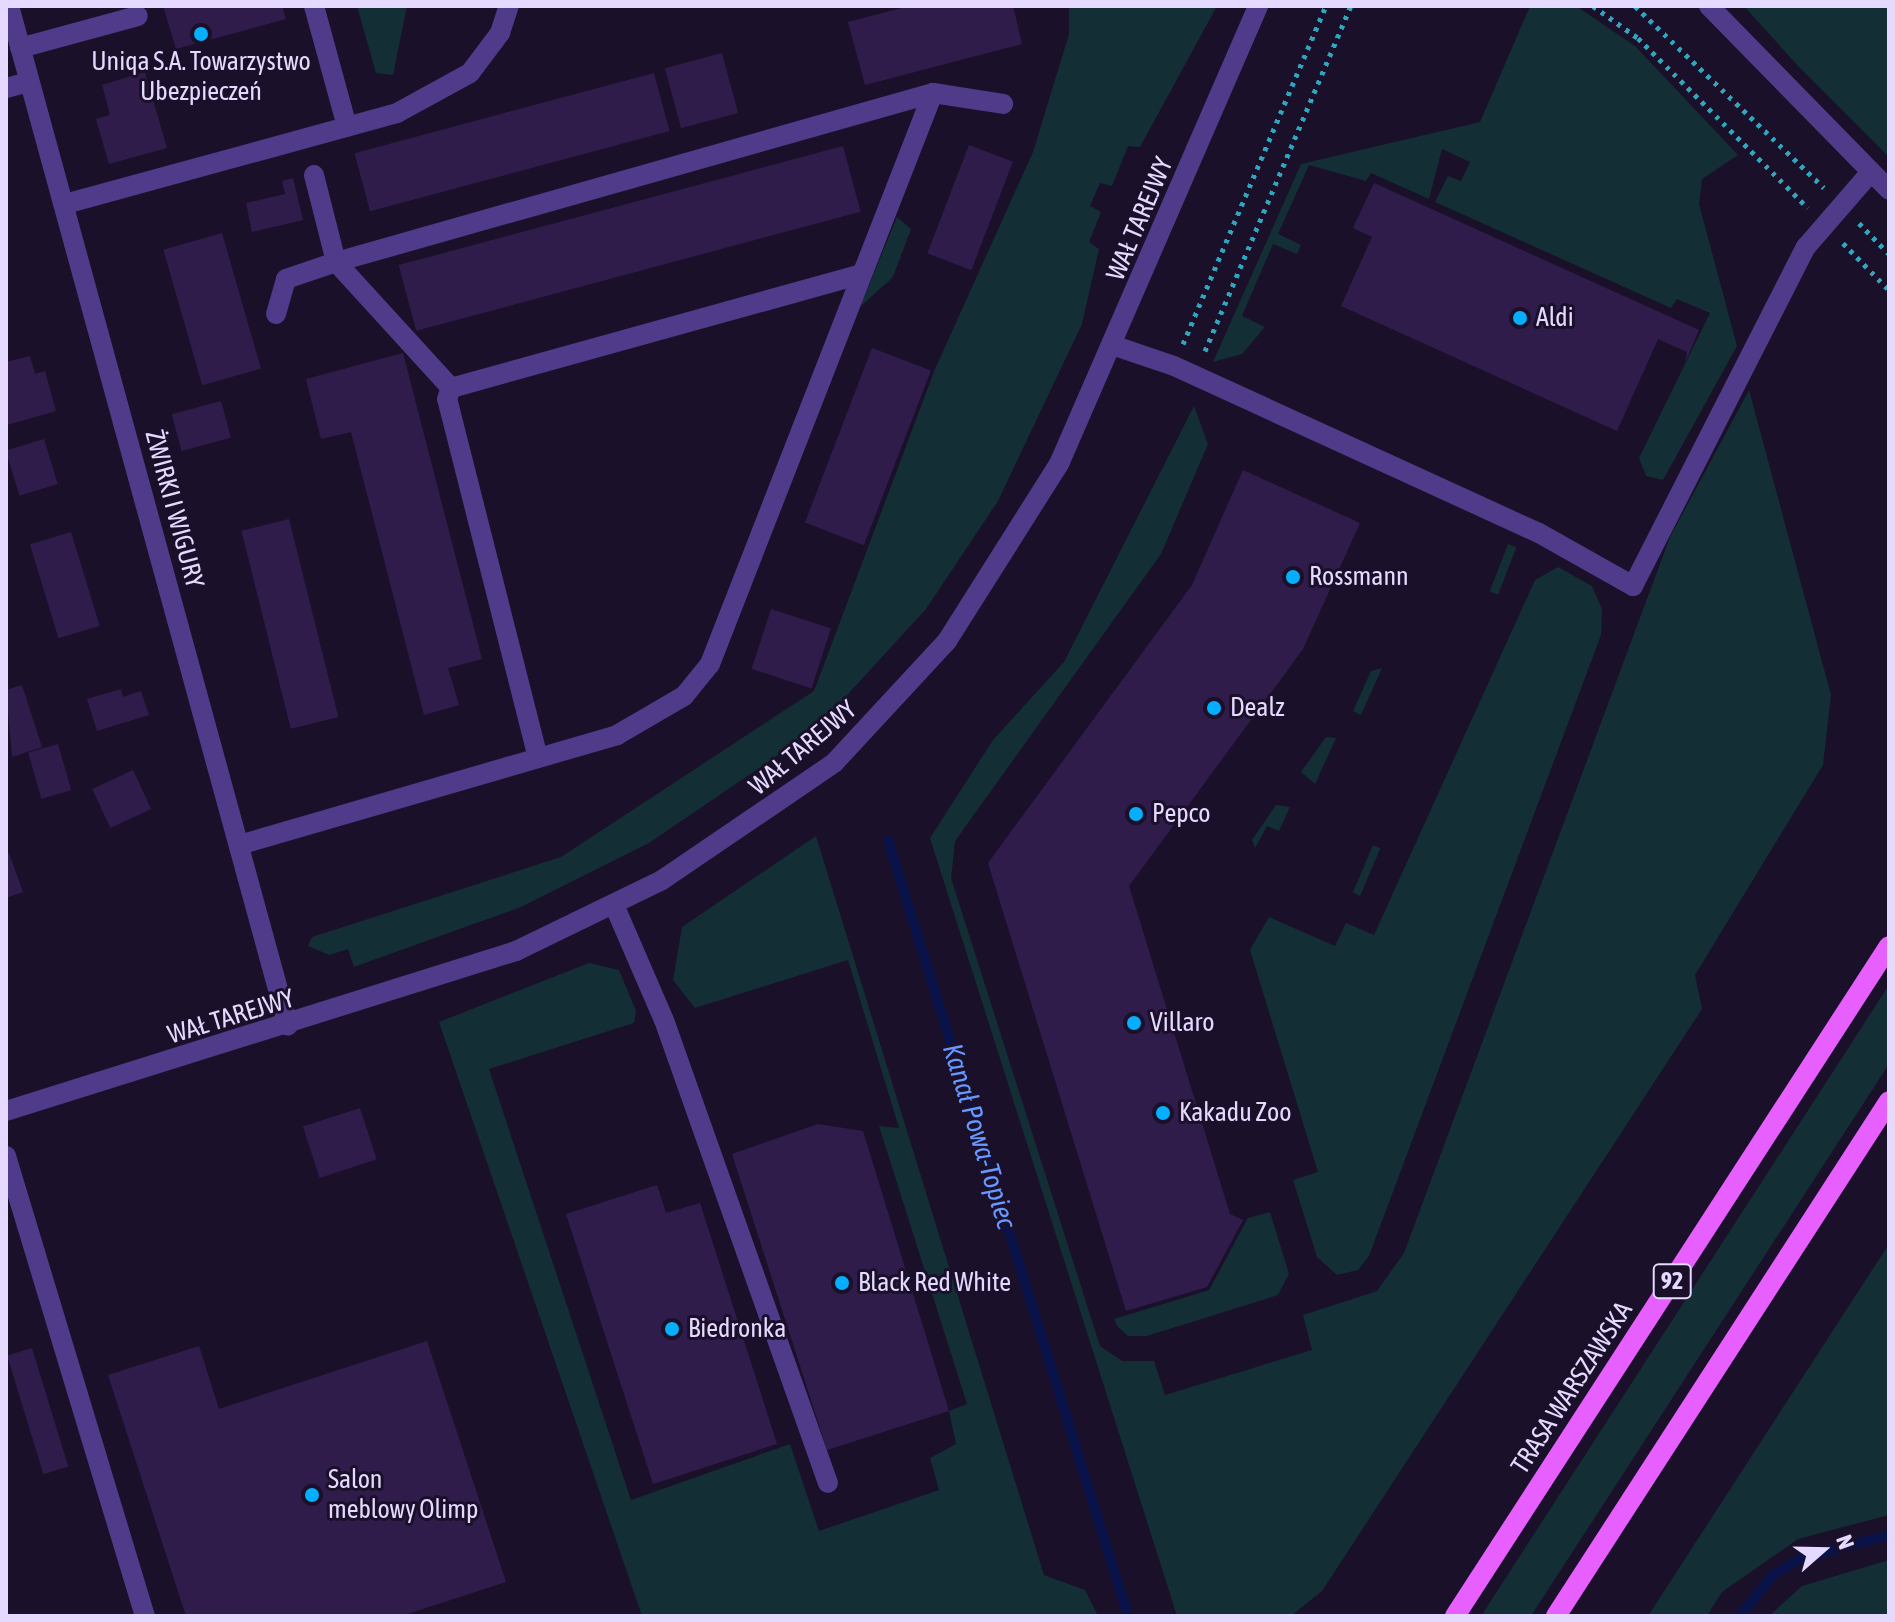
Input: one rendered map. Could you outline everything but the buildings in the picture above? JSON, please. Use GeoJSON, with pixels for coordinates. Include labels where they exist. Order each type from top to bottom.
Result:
{"type":"FeatureCollection","features":[{"type":"Feature","properties":{"kind":"main road","name":"TRASA WARSZAWSKA"},"geometry":{"type":"LineString","coordinates":[[1455,1616],[1889,946]]}},
{"type":"Feature","properties":{"kind":"main road"},"geometry":{"type":"LineString","coordinates":[[1556,1616],[1889,1101]]}},
{"type":"Feature","properties":{"kind":"street","name":"ŻWIRKI I WIGURY"},"geometry":{"type":"LineString","coordinates":[[9,6],[288,1026]]}},
{"type":"Feature","properties":{"kind":"street"},"geometry":{"type":"LineString","coordinates":[[314,6],[347,127]]}},
{"type":"Feature","properties":{"kind":"street"},"geometry":{"type":"LineString","coordinates":[[65,204],[397,113],[470,73],[500,33],[509,6]]}},
{"type":"Feature","properties":{"kind":"street","name":"WAŁ TAREJWY"},"geometry":{"type":"LineString","coordinates":[[6,1111],[288,1026],[516,951],[615,907],[790,796],[908,689],[1023,526],[1115,346],[1258,6]]}},
{"type":"Feature","properties":{"kind":"street"},"geometry":{"type":"LineString","coordinates":[[1709,6],[1889,190]]}},
{"type":"Feature","properties":{"kind":"street"},"geometry":{"type":"LineString","coordinates":[[20,48],[138,16]]}},
{"type":"Feature","properties":{"kind":"street"},"geometry":{"type":"LineString","coordinates":[[6,88],[29,82]]}},
{"type":"Feature","properties":{"kind":"street"},"geometry":{"type":"LineString","coordinates":[[276,314],[286,279],[336,262],[933,93],[1003,104]]}},
{"type":"Feature","properties":{"kind":"street"},"geometry":{"type":"LineString","coordinates":[[239,845],[538,758],[647,722],[684,696],[710,664],[859,275],[933,93]]}},
{"type":"Feature","properties":{"kind":"street"},"geometry":{"type":"LineString","coordinates":[[1115,346],[1174,366],[1539,533],[1633,586],[1824,224],[1871,172]]}},
{"type":"Feature","properties":{"kind":"street"},"geometry":{"type":"LineString","coordinates":[[314,175],[336,262],[451,388]]}},
{"type":"Feature","properties":{"kind":"street"},"geometry":{"type":"LineString","coordinates":[[451,388],[859,275]]}},
{"type":"Feature","properties":{"kind":"street"},"geometry":{"type":"LineString","coordinates":[[451,388],[447,399],[538,758]]}},
{"type":"Feature","properties":{"kind":"street"},"geometry":{"type":"LineString","coordinates":[[615,907],[664,1020],[828,1483]]}},
{"type":"Feature","properties":{"kind":"street"},"geometry":{"type":"LineString","coordinates":[[6,1156],[145,1616]]}},
{"type":"Feature","properties":{"kind":"path"},"geometry":{"type":"LineString","coordinates":[[1174,366],[1326,6]]}},
{"type":"Feature","properties":{"kind":"path"},"geometry":{"type":"LineString","coordinates":[[1193,377],[1351,6]]}},
{"type":"Feature","properties":{"kind":"path"},"geometry":{"type":"LineString","coordinates":[[1593,6],[1638,38],[1889,290]]}},
{"type":"Feature","properties":{"kind":"path"},"geometry":{"type":"LineString","coordinates":[[1635,6],[1694,55],[1889,254]]}},
{"type":"Feature","properties":{"kind":"green space"},"geometry":{"type":"Polygon","coordinates":[[[357,6],[407,6],[393,75],[376,73],[357,6]]]}},
{"type":"Feature","properties":{"kind":"green space"},"geometry":{"type":"Polygon","coordinates":[[[1069,6],[1217,6],[1140,147],[1128,146],[1112,186],[1100,183],[1090,206],[1101,212],[1089,242],[1099,249],[1082,324],[998,501],[926,609],[815,730],[649,843],[521,907],[354,967],[348,949],[329,955],[308,946],[312,937],[561,857],[814,691],[935,369],[1033,152],[1069,34],[1069,6]]]}},
{"type":"Feature","properties":{"kind":"green space"},"geometry":{"type":"Polygon","coordinates":[[[1530,6],[1576,6],[1635,46],[1738,155],[1702,179],[1699,204],[1737,346],[1663,480],[1646,476],[1639,458],[1710,313],[1677,299],[1671,308],[1435,202],[1448,176],[1461,181],[1470,162],[1442,149],[1429,199],[1371,173],[1366,181],[1309,165],[1278,234],[1301,245],[1297,254],[1273,244],[1242,316],[1265,327],[1242,354],[1213,362],[1301,164],[1480,122],[1530,6]]]}},
{"type":"Feature","properties":{"kind":"green space"},"geometry":{"type":"Polygon","coordinates":[[[1744,6],[1889,6],[1889,157],[1797,65],[1744,6]]]}},
{"type":"Feature","properties":{"kind":"green space"},"geometry":{"type":"Polygon","coordinates":[[[897,217],[911,229],[893,277],[860,307],[897,217]]]}},
{"type":"Feature","properties":{"kind":"green space"},"geometry":{"type":"Polygon","coordinates":[[[1749,390],[1831,695],[1823,765],[1695,975],[1702,1009],[1322,1591],[1291,1616],[1177,1616],[930,838],[993,740],[1064,662],[1194,406],[1208,444],[1161,554],[955,841],[951,878],[1100,1346],[1122,1361],[1154,1361],[1165,1395],[1312,1350],[1303,1315],[1377,1291],[1404,1253],[1670,537],[1749,390]]]}},
{"type":"Feature","properties":{"kind":"green space"},"geometry":{"type":"Polygon","coordinates":[[[1508,544],[1516,547],[1498,595],[1490,592],[1508,544]]]}},
{"type":"Feature","properties":{"kind":"green space"},"geometry":{"type":"Polygon","coordinates":[[[1558,567],[1592,586],[1602,609],[1601,635],[1369,1256],[1358,1270],[1337,1275],[1317,1257],[1293,1180],[1318,1172],[1250,950],[1269,917],[1335,946],[1346,923],[1374,935],[1535,580],[1558,567]]]}},
{"type":"Feature","properties":{"kind":"green space"},"geometry":{"type":"Polygon","coordinates":[[[1382,668],[1361,715],[1353,711],[1371,671],[1382,668]]]}},
{"type":"Feature","properties":{"kind":"green space"},"geometry":{"type":"Polygon","coordinates":[[[1326,737],[1336,738],[1315,784],[1301,772],[1326,737]]]}},
{"type":"Feature","properties":{"kind":"green space"},"geometry":{"type":"Polygon","coordinates":[[[1276,805],[1290,807],[1279,831],[1267,826],[1255,848],[1252,840],[1276,805]]]}},
{"type":"Feature","properties":{"kind":"green space"},"geometry":{"type":"Polygon","coordinates":[[[816,836],[1044,1575],[1085,1590],[1098,1616],[642,1616],[439,1022],[589,963],[619,970],[636,1011],[634,1023],[489,1069],[631,1500],[790,1444],[819,1531],[939,1490],[930,1458],[956,1444],[949,1411],[967,1404],[879,1126],[899,1128],[848,960],[695,1008],[673,980],[682,927],[816,836]]]}},
{"type":"Feature","properties":{"kind":"green space"},"geometry":{"type":"Polygon","coordinates":[[[1373,845],[1380,848],[1360,896],[1353,893],[1373,845]]]}},
{"type":"Feature","properties":{"kind":"green space"},"geometry":{"type":"Polygon","coordinates":[[[1889,985],[1889,1064],[1531,1616],[1481,1616],[1889,985]]]}},
{"type":"Feature","properties":{"kind":"green space"},"geometry":{"type":"Polygon","coordinates":[[[1270,1212],[1289,1274],[1278,1295],[1147,1336],[1128,1336],[1117,1326],[1114,1319],[1209,1290],[1248,1218],[1270,1212]]]}},
{"type":"Feature","properties":{"kind":"green space"},"geometry":{"type":"Polygon","coordinates":[[[1889,1244],[1889,1515],[1798,1539],[1722,1592],[1707,1616],[1648,1616],[1889,1244]]]}},
{"type":"Feature","properties":{"kind":"green space"},"geometry":{"type":"Polygon","coordinates":[[[1889,1560],[1889,1616],[1769,1616],[1802,1586],[1889,1560]]]}},
{"type":"Feature","properties":{"kind":"waterway","name":"Kanał Powa-Topiec"},"geometry":{"type":"LineString","coordinates":[[888,840],[1128,1616]]}},
{"type":"Feature","properties":{"kind":"waterway"},"geometry":{"type":"LineString","coordinates":[[1740,1616],[1773,1575],[1800,1559],[1889,1535]]}},
{"type":"Feature","properties":{"kind":"place","name":"Uniqa S.A. Towarzystwo Ubezpieczeń"},"geometry":{"type":"Point","coordinates":[201,34]}},
{"type":"Feature","properties":{"kind":"place","name":"Aldi"},"geometry":{"type":"Point","coordinates":[1520,318]}},
{"type":"Feature","properties":{"kind":"place","name":"Rossmann"},"geometry":{"type":"Point","coordinates":[1293,577]}},
{"type":"Feature","properties":{"kind":"place","name":"Dealz"},"geometry":{"type":"Point","coordinates":[1214,708]}},
{"type":"Feature","properties":{"kind":"place","name":"Pepco"},"geometry":{"type":"Point","coordinates":[1136,814]}},
{"type":"Feature","properties":{"kind":"place","name":"Villaro"},"geometry":{"type":"Point","coordinates":[1134,1023]}},
{"type":"Feature","properties":{"kind":"place","name":"Kakadu Zoo"},"geometry":{"type":"Point","coordinates":[1163,1113]}},
{"type":"Feature","properties":{"kind":"place","name":"Black Red White"},"geometry":{"type":"Point","coordinates":[842,1283]}},
{"type":"Feature","properties":{"kind":"place","name":"Biedronka"},"geometry":{"type":"Point","coordinates":[672,1329]}},
{"type":"Feature","properties":{"kind":"place","name":"Salon meblowy Olimp"},"geometry":{"type":"Point","coordinates":[312,1495]}}]}
